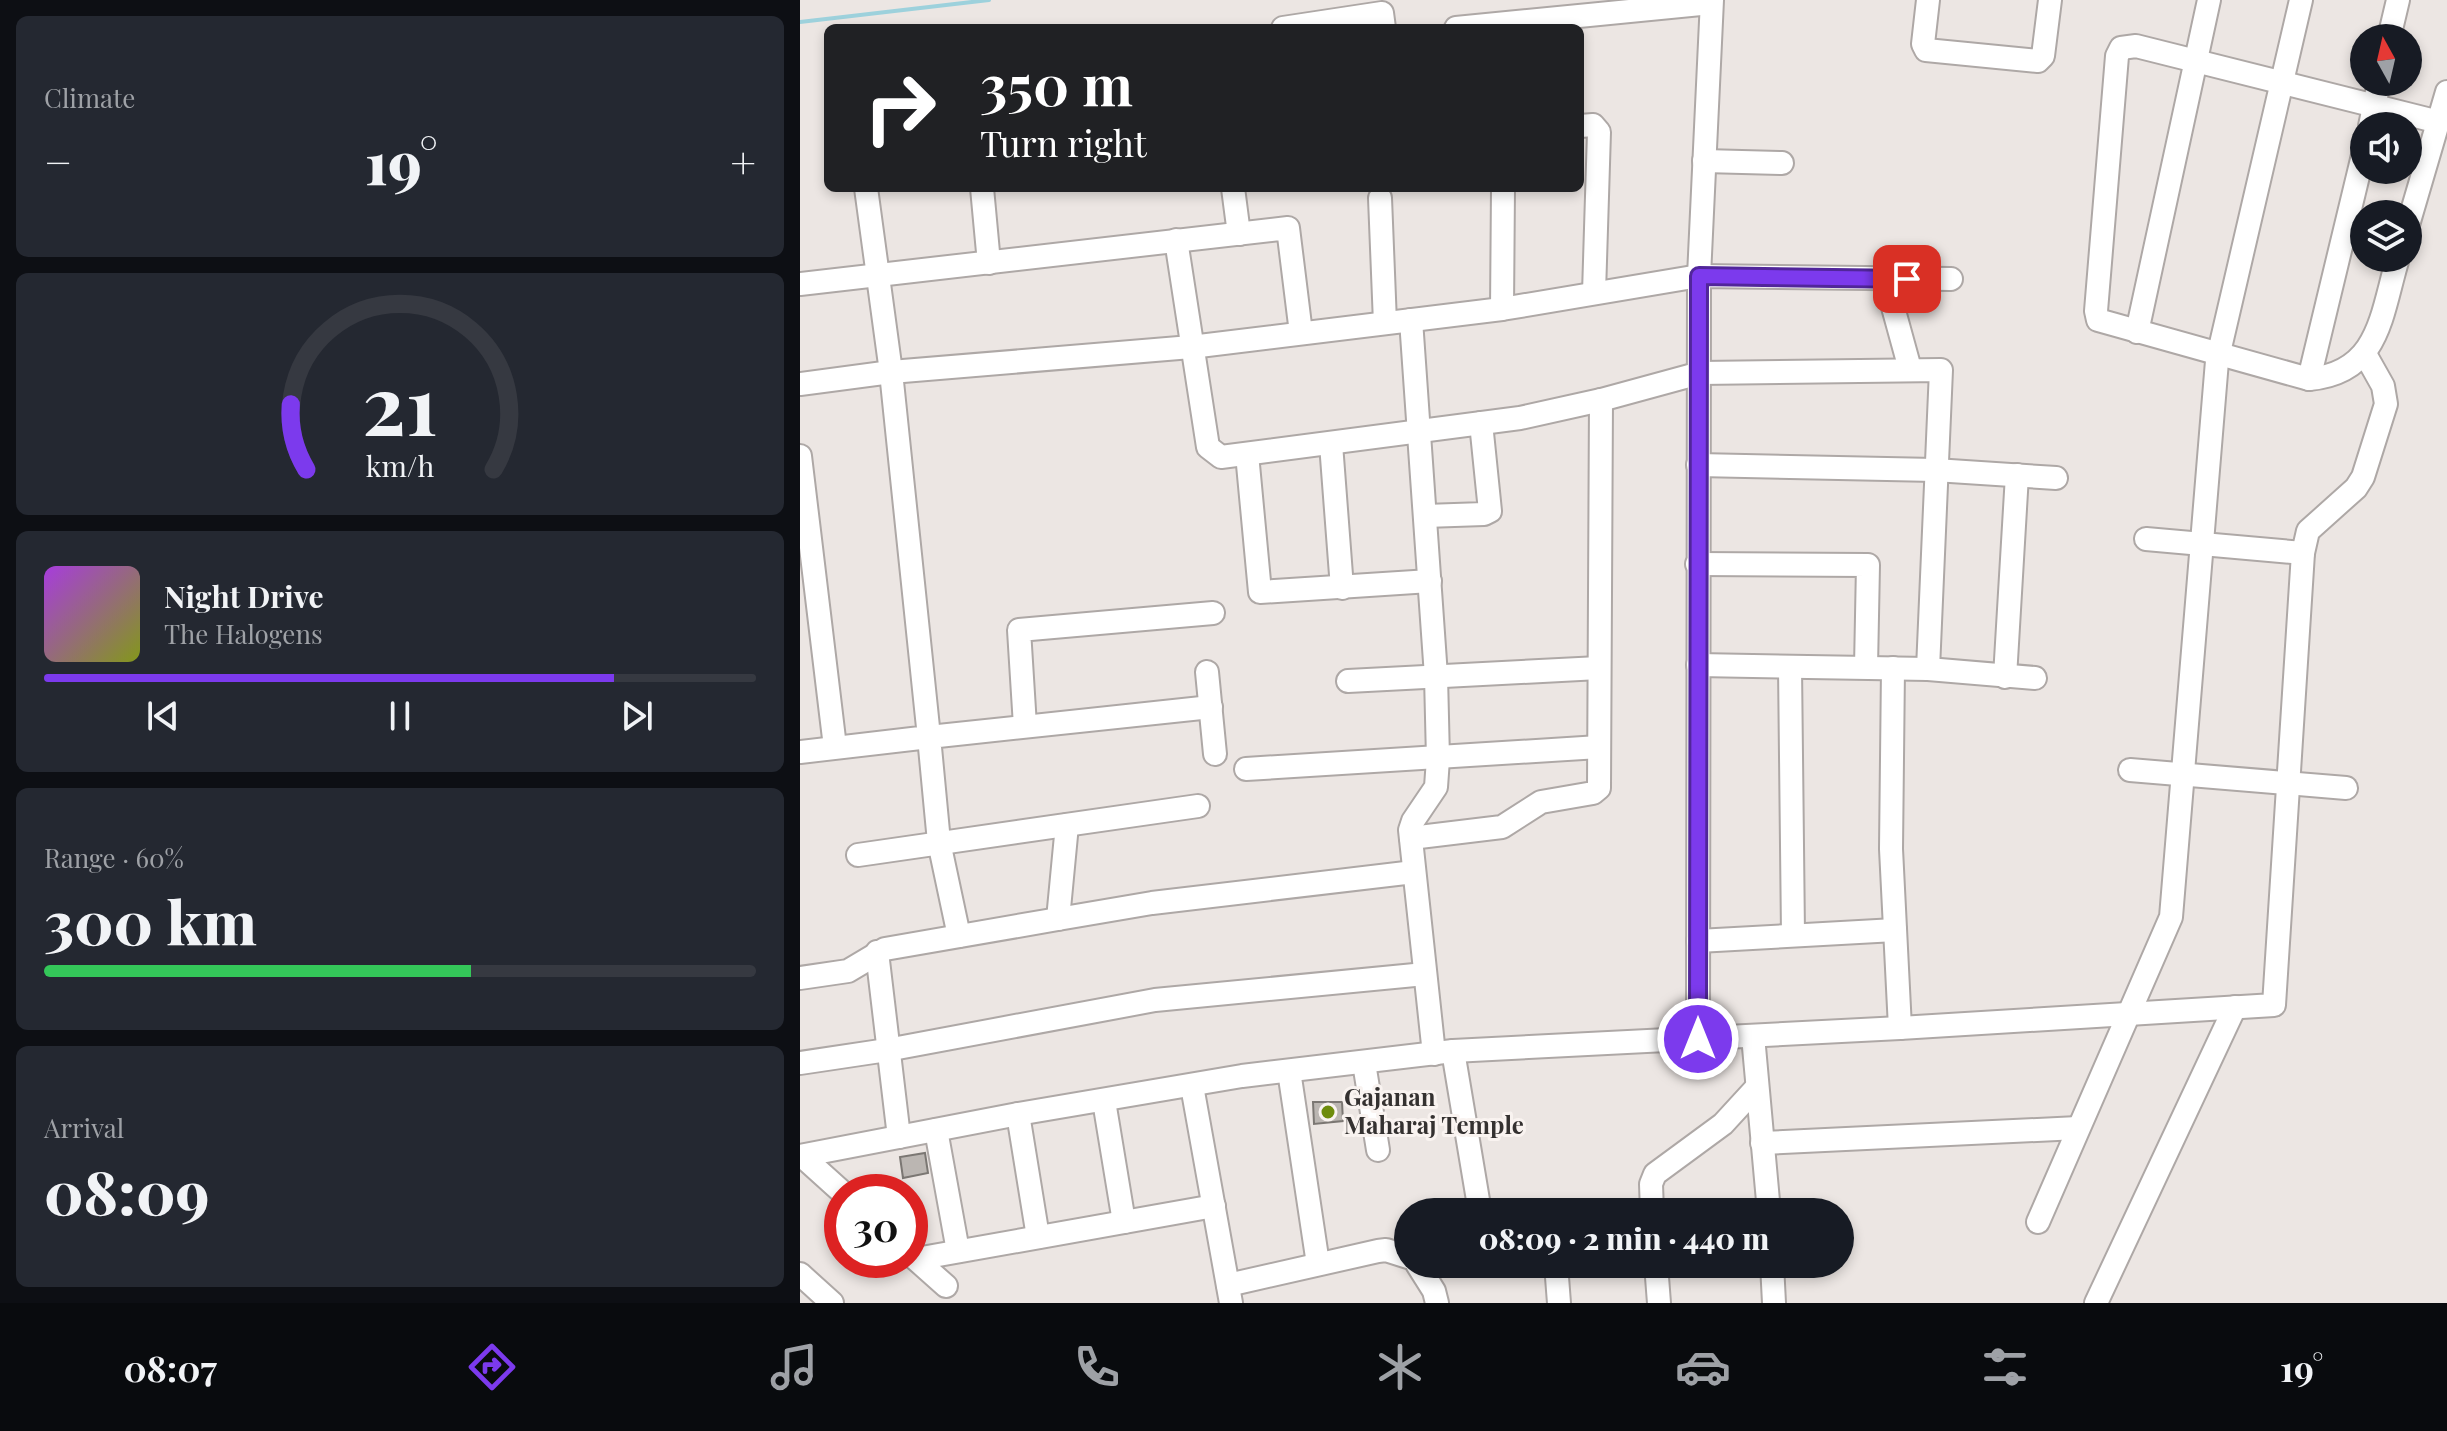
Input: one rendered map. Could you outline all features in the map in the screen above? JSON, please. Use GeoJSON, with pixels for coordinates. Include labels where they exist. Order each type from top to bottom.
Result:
{"type":"FeatureCollection","features":[{"type":"Feature","properties":{"kind":"street"},"geometry":{"type":"LineString","coordinates":[[1928,0],[1923,44],[1926,50],[2038,61],[2043,56],[2050,0]]}},
{"type":"Feature","properties":{"kind":"street"},"geometry":{"type":"LineString","coordinates":[[2137,332],[2209,0]]}},
{"type":"Feature","properties":{"kind":"street"},"geometry":{"type":"LineString","coordinates":[[2038,1222],[2171,917],[2214,381],[2301,0]]}},
{"type":"Feature","properties":{"kind":"street"},"geometry":{"type":"LineString","coordinates":[[2392,24],[2398,0]]}},
{"type":"Feature","properties":{"kind":"street"},"geometry":{"type":"LineString","coordinates":[[1495,24],[1712,2],[1699,276],[1698,1039]]}},
{"type":"Feature","properties":{"kind":"street"},"geometry":{"type":"LineString","coordinates":[[1312,24],[1382,14]]}},
{"type":"Feature","properties":{"kind":"street"},"geometry":{"type":"LineString","coordinates":[[2359,112],[2282,83],[2136,46],[2121,48],[2117,56],[2096,316],[2103,323],[2309,379],[2344,370],[2365,354],[2372,345],[2394,272]]}},
{"type":"Feature","properties":{"kind":"street"},"geometry":{"type":"LineString","coordinates":[[2416,200],[2447,92]]}},
{"type":"Feature","properties":{"kind":"street"},"geometry":{"type":"LineString","coordinates":[[2422,121],[2439,122]]}},
{"type":"Feature","properties":{"kind":"street"},"geometry":{"type":"LineString","coordinates":[[1584,126],[1593,125],[1599,132],[1594,293]]}},
{"type":"Feature","properties":{"kind":"street"},"geometry":{"type":"LineString","coordinates":[[1704,161],[1782,163]]}},
{"type":"Feature","properties":{"kind":"street"},"geometry":{"type":"LineString","coordinates":[[2309,379],[2356,184]]}},
{"type":"Feature","properties":{"kind":"street"},"geometry":{"type":"LineString","coordinates":[[866,192],[891,372],[939,842],[959,936]]}},
{"type":"Feature","properties":{"kind":"street"},"geometry":{"type":"LineString","coordinates":[[982,192],[989,263]]}},
{"type":"Feature","properties":{"kind":"street"},"geometry":{"type":"LineString","coordinates":[[1234,192],[1239,234]]}},
{"type":"Feature","properties":{"kind":"street"},"geometry":{"type":"LineString","coordinates":[[1502,309],[1503,192]]}},
{"type":"Feature","properties":{"kind":"street"},"geometry":{"type":"LineString","coordinates":[[1380,198],[1385,323]]}},
{"type":"Feature","properties":{"kind":"street"},"geometry":{"type":"LineString","coordinates":[[800,284],[1288,228],[1301,333]]}},
{"type":"Feature","properties":{"kind":"street"},"geometry":{"type":"LineString","coordinates":[[1176,240],[1208,447],[1221,457],[1520,418],[1700,373],[1941,370],[1928,669]]}},
{"type":"Feature","properties":{"kind":"street"},"geometry":{"type":"LineString","coordinates":[[800,384],[891,372],[1191,347],[1502,309],[1699,276],[1951,279]]}},
{"type":"Feature","properties":{"kind":"street"},"geometry":{"type":"LineString","coordinates":[[1885,278],[1910,369]]}},
{"type":"Feature","properties":{"kind":"street"},"geometry":{"type":"LineString","coordinates":[[1411,320],[1436,676],[1438,759],[1436,787],[1411,824],[1411,838],[1425,974],[1477,1198]]}},
{"type":"Feature","properties":{"kind":"street"},"geometry":{"type":"LineString","coordinates":[[801,1156],[1018,1114],[1242,1076],[1444,1052],[2274,1005],[2303,553],[2308,531],[2356,488],[2363,477],[2386,404],[2383,386],[2365,354]]}},
{"type":"Feature","properties":{"kind":"street"},"geometry":{"type":"LineString","coordinates":[[1411,838],[1502,827],[1541,802],[1593,793],[1599,788],[1601,400]]}},
{"type":"Feature","properties":{"kind":"street"},"geometry":{"type":"LineString","coordinates":[[1425,516],[1484,514],[1490,511],[1481,423]]}},
{"type":"Feature","properties":{"kind":"street"},"geometry":{"type":"LineString","coordinates":[[1331,444],[1342,588]]}},
{"type":"Feature","properties":{"kind":"street"},"geometry":{"type":"LineString","coordinates":[[1247,454],[1260,592],[1430,581]]}},
{"type":"Feature","properties":{"kind":"street"},"geometry":{"type":"LineString","coordinates":[[800,456],[835,747]]}},
{"type":"Feature","properties":{"kind":"street"},"geometry":{"type":"LineString","coordinates":[[1698,465],[1935,470],[2056,478]]}},
{"type":"Feature","properties":{"kind":"street"},"geometry":{"type":"LineString","coordinates":[[2005,677],[2017,475]]}},
{"type":"Feature","properties":{"kind":"street"},"geometry":{"type":"LineString","coordinates":[[2146,539],[2303,553]]}},
{"type":"Feature","properties":{"kind":"street"},"geometry":{"type":"LineString","coordinates":[[1697,564],[1868,565],[1866,667]]}},
{"type":"Feature","properties":{"kind":"street"},"geometry":{"type":"LineString","coordinates":[[1025,726],[1019,630],[1213,613]]}},
{"type":"Feature","properties":{"kind":"street"},"geometry":{"type":"LineString","coordinates":[[1698,665],[1928,669],[2035,678]]}},
{"type":"Feature","properties":{"kind":"street"},"geometry":{"type":"LineString","coordinates":[[1790,667],[1793,934]]}},
{"type":"Feature","properties":{"kind":"street"},"geometry":{"type":"LineString","coordinates":[[1348,681],[1599,668]]}},
{"type":"Feature","properties":{"kind":"street"},"geometry":{"type":"LineString","coordinates":[[1893,668],[1891,849],[1900,1028]]}},
{"type":"Feature","properties":{"kind":"street"},"geometry":{"type":"LineString","coordinates":[[1207,672],[1215,754]]}},
{"type":"Feature","properties":{"kind":"street"},"geometry":{"type":"LineString","coordinates":[[800,752],[1211,707]]}},
{"type":"Feature","properties":{"kind":"street"},"geometry":{"type":"LineString","coordinates":[[1246,769],[1599,747]]}},
{"type":"Feature","properties":{"kind":"street"},"geometry":{"type":"LineString","coordinates":[[2130,770],[2346,788]]}},
{"type":"Feature","properties":{"kind":"street"},"geometry":{"type":"LineString","coordinates":[[858,855],[1198,806]]}},
{"type":"Feature","properties":{"kind":"street"},"geometry":{"type":"LineString","coordinates":[[1058,919],[1067,825]]}},
{"type":"Feature","properties":{"kind":"street"},"geometry":{"type":"LineString","coordinates":[[800,978],[843,972],[877,952],[959,936],[1248,890],[1414,872]]}},
{"type":"Feature","properties":{"kind":"street"},"geometry":{"type":"LineString","coordinates":[[1698,941],[1895,930]]}},
{"type":"Feature","properties":{"kind":"street"},"geometry":{"type":"LineString","coordinates":[[877,952],[899,1137]]}},
{"type":"Feature","properties":{"kind":"street"},"geometry":{"type":"LineString","coordinates":[[800,1063],[1197,994],[1425,974]]}},
{"type":"Feature","properties":{"kind":"street"},"geometry":{"type":"LineString","coordinates":[[2096,1303],[2235,1007]]}},
{"type":"Feature","properties":{"kind":"street"},"geometry":{"type":"LineString","coordinates":[[1753,1036],[1768,1198]]}},
{"type":"Feature","properties":{"kind":"street"},"geometry":{"type":"LineString","coordinates":[[1364,1063],[1378,1150]]}},
{"type":"Feature","properties":{"kind":"street"},"geometry":{"type":"LineString","coordinates":[[1289,1071],[1318,1264]]}},
{"type":"Feature","properties":{"kind":"street"},"geometry":{"type":"LineString","coordinates":[[1192,1086],[1229,1294],[1318,1264],[1386,1250],[1394,1253]]}},
{"type":"Feature","properties":{"kind":"street"},"geometry":{"type":"LineString","coordinates":[[1652,1198],[1651,1184],[1655,1174],[1723,1124],[1757,1087]]}},
{"type":"Feature","properties":{"kind":"street"},"geometry":{"type":"LineString","coordinates":[[1104,1101],[1124,1222]]}},
{"type":"Feature","properties":{"kind":"street"},"geometry":{"type":"LineString","coordinates":[[1018,1114],[1038,1237]]}},
{"type":"Feature","properties":{"kind":"street"},"geometry":{"type":"LineString","coordinates":[[1762,1143],[2078,1128]]}},
{"type":"Feature","properties":{"kind":"street"},"geometry":{"type":"LineString","coordinates":[[936,1130],[958,1251]]}},
{"type":"Feature","properties":{"kind":"street"},"geometry":{"type":"LineString","coordinates":[[801,1156],[824,1176]]}},
{"type":"Feature","properties":{"kind":"street"},"geometry":{"type":"LineString","coordinates":[[928,1254],[1214,1206]]}},
{"type":"Feature","properties":{"kind":"street"},"geometry":{"type":"LineString","coordinates":[[928,1270],[946,1286]]}},
{"type":"Feature","properties":{"kind":"street"},"geometry":{"type":"LineString","coordinates":[[800,1274],[832,1303]]}},
{"type":"Feature","properties":{"kind":"street"},"geometry":{"type":"LineString","coordinates":[[1426,1278],[1437,1303]]}},
{"type":"Feature","properties":{"kind":"street"},"geometry":{"type":"LineString","coordinates":[[1557,1278],[1559,1303]]}},
{"type":"Feature","properties":{"kind":"street"},"geometry":{"type":"LineString","coordinates":[[1657,1278],[1659,1303]]}},
{"type":"Feature","properties":{"kind":"street"},"geometry":{"type":"LineString","coordinates":[[1773,1278],[1774,1303]]}},
{"type":"Feature","properties":{"kind":"building","name":"Gajanan Maharaj Temple"},"geometry":{"type":"Polygon","coordinates":[[[1313,1102],[1342,1102],[1343,1121],[1314,1124],[1313,1102]]]}},
{"type":"Feature","properties":{"kind":"building"},"geometry":{"type":"Polygon","coordinates":[[[925,1153],[928,1173],[902,1174],[900,1157],[925,1153]]]}},
{"type":"Feature","properties":{"kind":"waterway"},"geometry":{"type":"LineString","coordinates":[[800,22],[989,0]]}},
{"type":"Feature","properties":{"kind":"place","name":"Gajanan Maharaj Temple"},"geometry":{"type":"Point","coordinates":[1328,1112]}},
{"type":"Feature","properties":{"kind":"route"},"geometry":{"type":"LineString","coordinates":[[1698,1039],[1699,276],[1907,279]]}}]}
